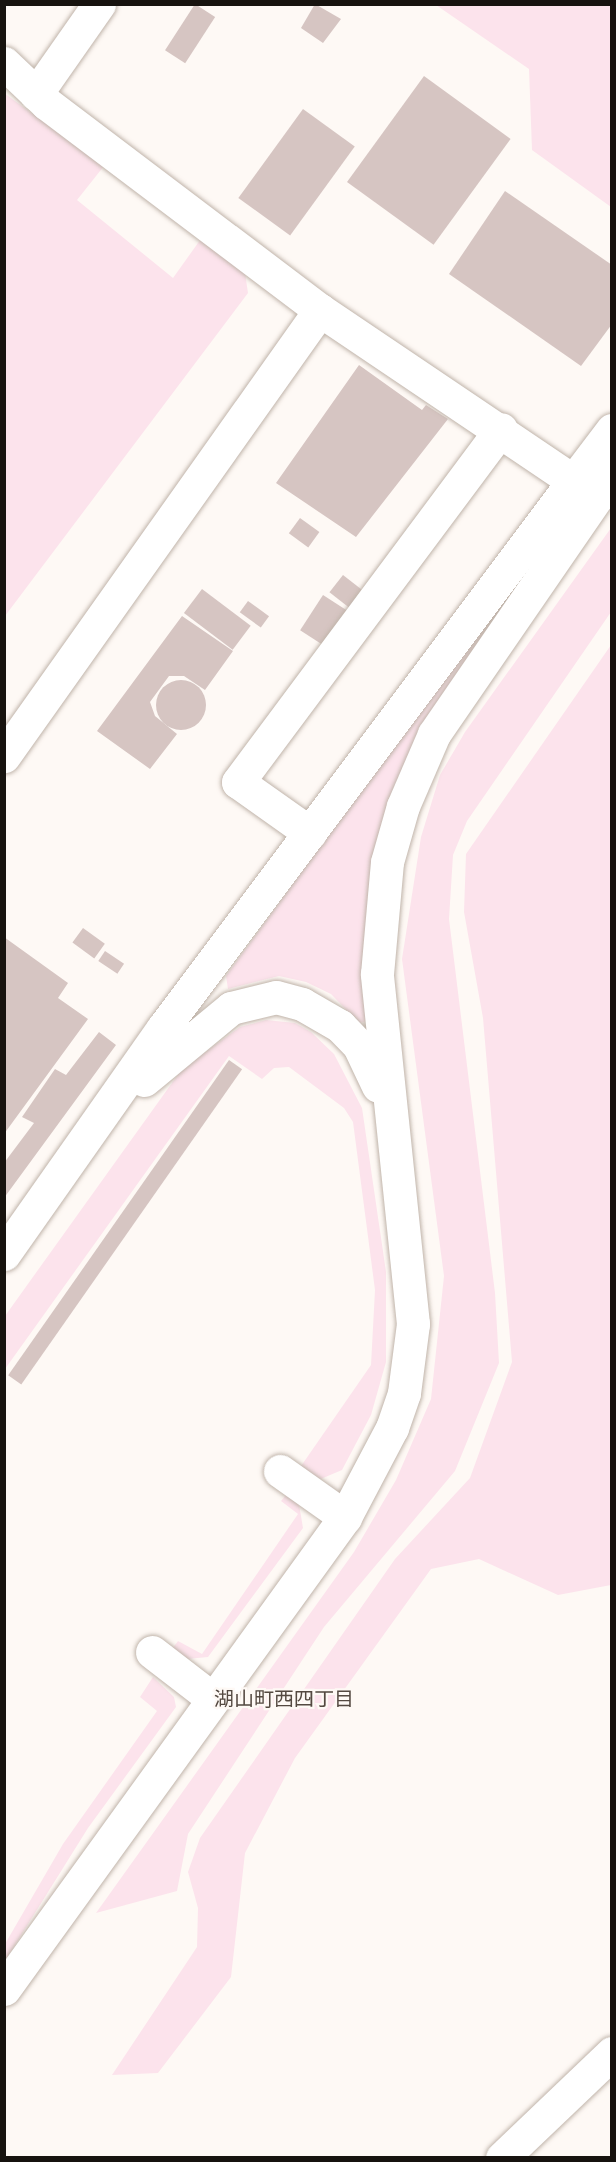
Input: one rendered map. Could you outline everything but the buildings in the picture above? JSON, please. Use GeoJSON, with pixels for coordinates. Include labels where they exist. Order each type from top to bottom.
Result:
{"type":"FeatureCollection","features":[{"type":"Feature","properties":{"kind":"street"},"geometry":{"type":"LineString","coordinates":[[36,94],[99,4]]}},
{"type":"Feature","properties":{"kind":"street"},"geometry":{"type":"LineString","coordinates":[[4,63],[36,94],[320,309],[501,429],[594,484]]}},
{"type":"Feature","properties":{"kind":"street"},"geometry":{"type":"LineString","coordinates":[[4,756],[320,309]]}},
{"type":"Feature","properties":{"kind":"street"},"geometry":{"type":"LineString","coordinates":[[310,833],[238,782],[501,429]]}},
{"type":"Feature","properties":{"kind":"street"},"geometry":{"type":"LineString","coordinates":[[4,1989],[345,1517],[392,1428],[411,1349],[411,1278],[388,1116],[377,943],[384,881],[403,806],[434,734],[594,484],[612,430]]}},
{"type":"Feature","properties":{"kind":"street"},"geometry":{"type":"LineString","coordinates":[[4,1254],[73,1155],[310,833],[594,484]]}},
{"type":"Feature","properties":{"kind":"street"},"geometry":{"type":"LineString","coordinates":[[73,1155],[196,1033],[231,1008],[262,998],[302,1004],[351,1036],[367,1059],[388,1116]]}},
{"type":"Feature","properties":{"kind":"street"},"geometry":{"type":"LineString","coordinates":[[280,1471],[345,1517]]}},
{"type":"Feature","properties":{"kind":"street"},"geometry":{"type":"LineString","coordinates":[[152,1652],[213,1699]]}},
{"type":"Feature","properties":{"kind":"street"},"geometry":{"type":"LineString","coordinates":[[502,2157],[612,2053]]}},
{"type":"Feature","properties":{"kind":"shaded area"},"geometry":{"type":"Polygon","coordinates":[[[436,5],[611,5],[611,207],[532,150],[529,69],[436,5]]]}},
{"type":"Feature","properties":{"kind":"shaded area"},"geometry":{"type":"Polygon","coordinates":[[[4,93],[104,166],[77,200],[173,278],[203,236],[244,266],[248,293],[5,616],[4,93]]]}},
{"type":"Feature","properties":{"kind":"shaded area"},"geometry":{"type":"Polygon","coordinates":[[[611,528],[611,612],[467,821],[453,855],[449,919],[495,1293],[499,1363],[455,1471],[324,1627],[188,1834],[177,1891],[96,1913],[354,1552],[396,1480],[431,1399],[444,1276],[402,959],[421,837],[440,775],[465,732],[611,528]]]}},
{"type":"Feature","properties":{"kind":"shaded area"},"geometry":{"type":"Polygon","coordinates":[[[535,552],[540,555],[373,858],[363,980],[367,1021],[359,1023],[331,994],[306,982],[279,976],[228,989],[226,976],[535,552]]]}},
{"type":"Feature","properties":{"kind":"shaded area"},"geometry":{"type":"Polygon","coordinates":[[[611,645],[611,1585],[558,1595],[479,1559],[431,1569],[295,1758],[245,1853],[231,1977],[158,2073],[112,2075],[197,1947],[198,1908],[188,1872],[200,1838],[395,1559],[470,1478],[512,1362],[483,1018],[464,912],[466,854],[611,645]]]}},
{"type":"Feature","properties":{"kind":"shaded area"},"geometry":{"type":"Polygon","coordinates":[[[266,1020],[295,1023],[311,1032],[334,1054],[362,1108],[386,1272],[386,1362],[371,1415],[342,1470],[316,1481],[299,1469],[371,1365],[375,1290],[353,1122],[344,1108],[289,1067],[274,1068],[262,1079],[229,1056],[5,1369],[5,1316],[182,1069],[240,1027],[266,1020]]]}},
{"type":"Feature","properties":{"kind":"shaded area"},"geometry":{"type":"Polygon","coordinates":[[[286,1495],[299,1504],[303,1528],[208,1657],[187,1659],[172,1649],[178,1641],[202,1654],[298,1514],[281,1501],[286,1495]]]}},
{"type":"Feature","properties":{"kind":"shaded area"},"geometry":{"type":"Polygon","coordinates":[[[153,1677],[174,1697],[176,1707],[88,1828],[5,1961],[5,1944],[63,1844],[157,1711],[140,1697],[153,1677]]]}},
{"type":"Feature","properties":{"kind":"district","name":"湖山町西四丁目"},"geometry":{"type":"Point","coordinates":[284,1698]}}]}
